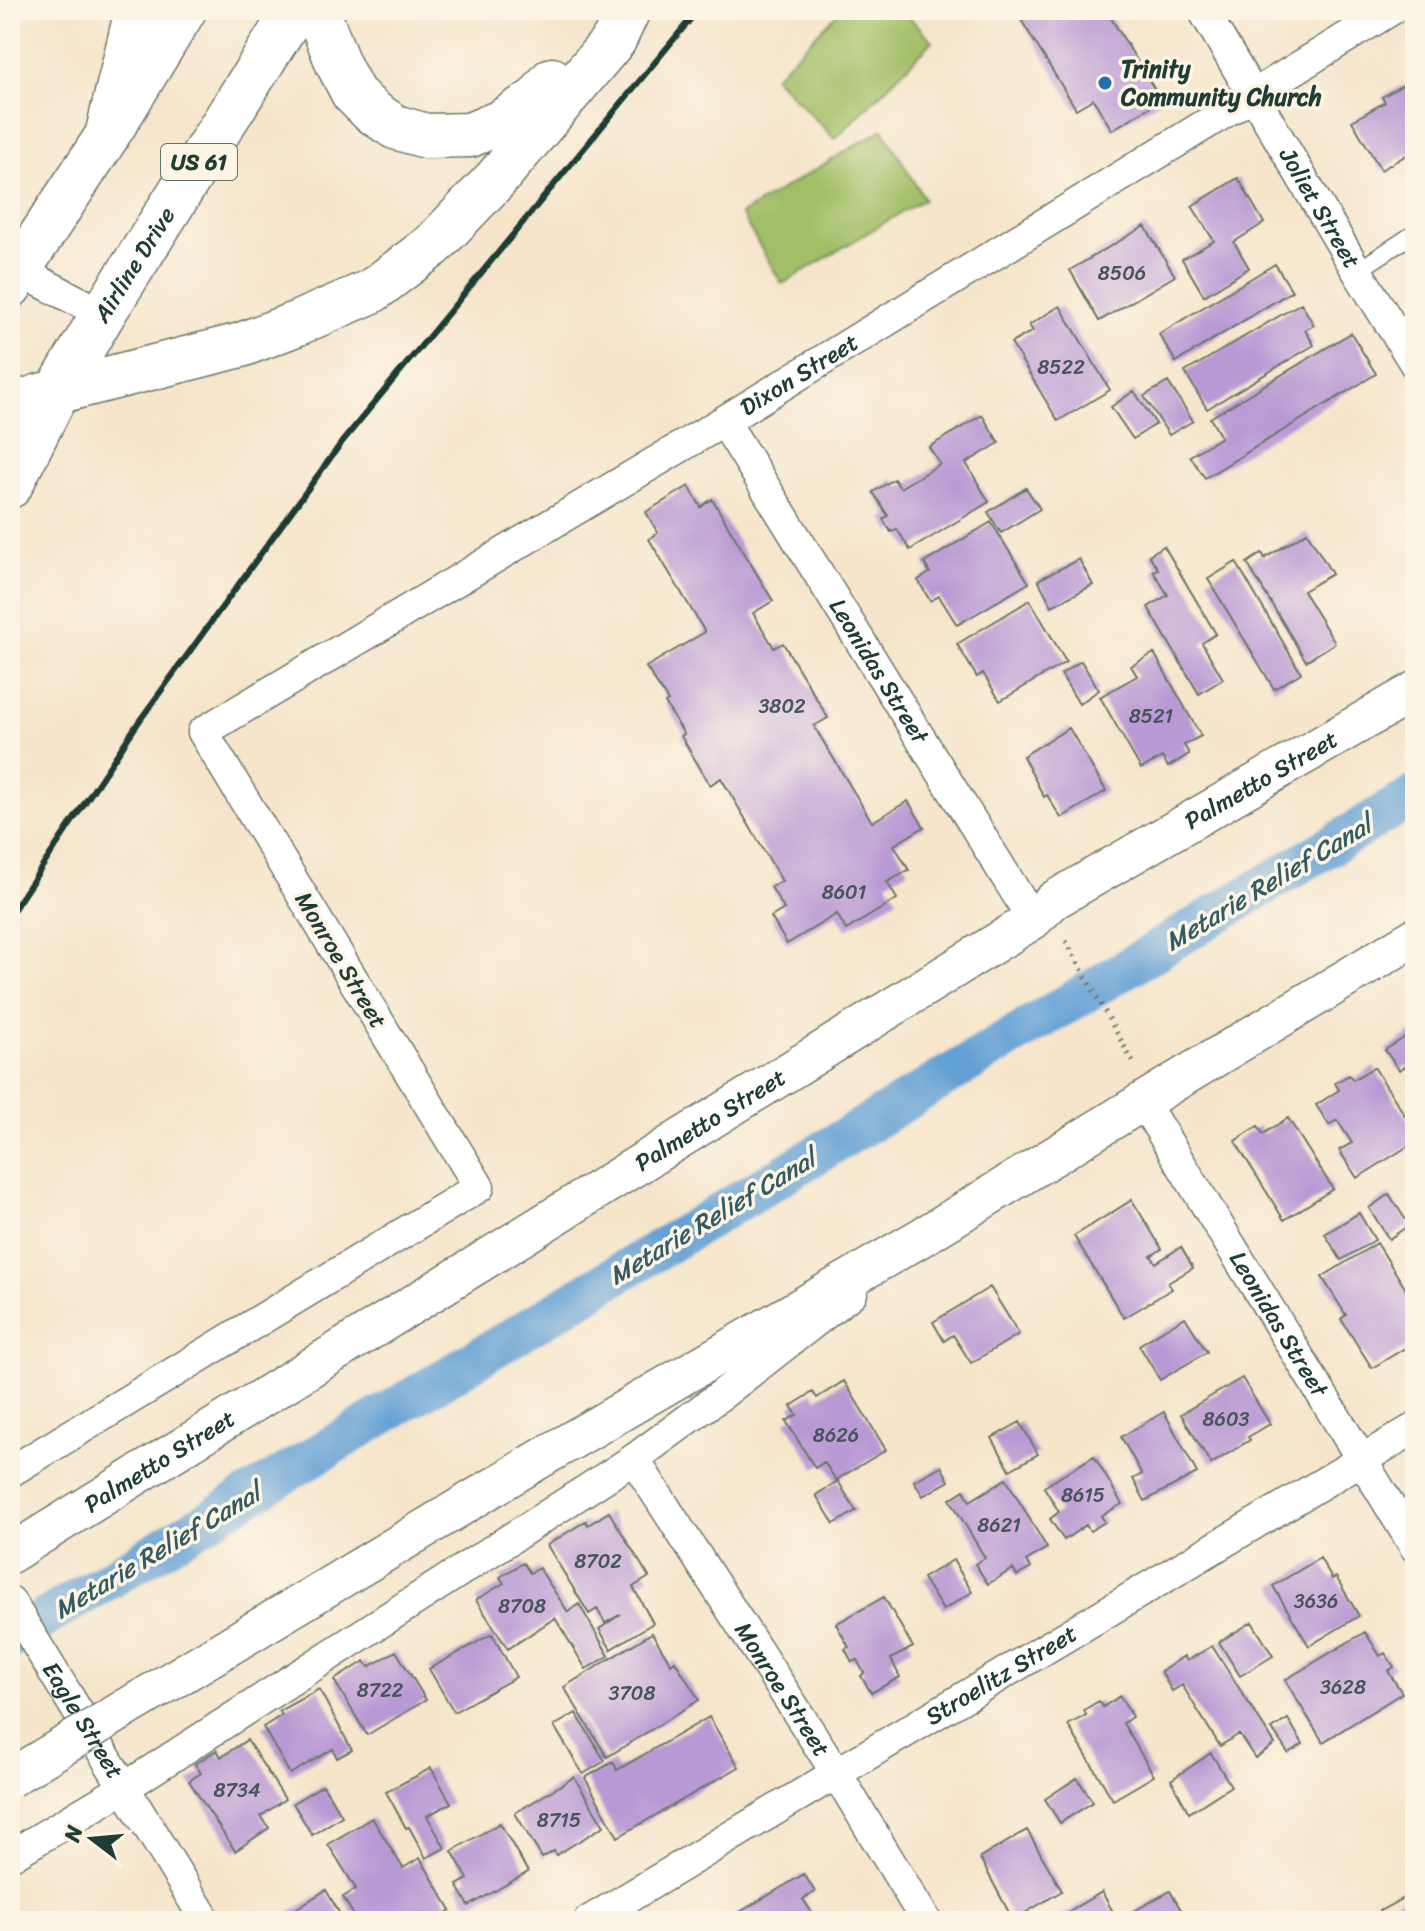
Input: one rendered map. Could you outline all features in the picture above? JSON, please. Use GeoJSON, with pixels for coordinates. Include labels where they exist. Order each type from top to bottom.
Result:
{"type":"FeatureCollection","features":[{"type":"Feature","properties":{"kind":"main road"},"geometry":{"type":"LineString","coordinates":[[107,136],[137,10]]}},
{"type":"Feature","properties":{"kind":"main road"},"geometry":{"type":"LineString","coordinates":[[13,275],[107,136],[184,10]]}},
{"type":"Feature","properties":{"kind":"main road","name":"Airline Drive"},"geometry":{"type":"LineString","coordinates":[[10,486],[57,392],[103,314],[295,10]]}},
{"type":"Feature","properties":{"kind":"main road"},"geometry":{"type":"LineString","coordinates":[[317,10],[353,93],[371,111],[395,127],[426,136],[470,135],[501,122],[537,99],[594,29],[615,10]]}},
{"type":"Feature","properties":{"kind":"main road"},"geometry":{"type":"LineString","coordinates":[[10,407],[241,345],[372,291],[433,245],[496,179],[614,40],[628,10]]}},
{"type":"Feature","properties":{"kind":"street","name":"Joliet Street"},"geometry":{"type":"LineString","coordinates":[[1203,10],[1415,364]]}},
{"type":"Feature","properties":{"kind":"street","name":"Dixon Street"},"geometry":{"type":"LineString","coordinates":[[203,732],[724,421],[1391,10]]}},
{"type":"Feature","properties":{"kind":"street"},"geometry":{"type":"LineString","coordinates":[[13,275],[103,314]]}},
{"type":"Feature","properties":{"kind":"street","name":"Leonidas Street"},"geometry":{"type":"LineString","coordinates":[[724,421],[1048,928]]}},
{"type":"Feature","properties":{"kind":"street","name":"Palmetto Street"},"geometry":{"type":"LineString","coordinates":[[10,1554],[1048,928],[1054,900],[1415,691]]}},
{"type":"Feature","properties":{"kind":"street","name":"Monroe Street"},"geometry":{"type":"LineString","coordinates":[[10,1472],[479,1187],[203,732]]}},
{"type":"Feature","properties":{"kind":"street"},"geometry":{"type":"LineString","coordinates":[[10,1856],[124,1788],[634,1459],[927,1234],[1140,1086],[1415,937]]}},
{"type":"Feature","properties":{"kind":"street","name":"Leonidas Street"},"geometry":{"type":"LineString","coordinates":[[1140,1086],[1415,1547]]}},
{"type":"Feature","properties":{"kind":"street"},"geometry":{"type":"LineString","coordinates":[[10,1778],[550,1453],[927,1234]]}},
{"type":"Feature","properties":{"kind":"street","name":"Stroelitz Street"},"geometry":{"type":"LineString","coordinates":[[589,1921],[1415,1428]]}},
{"type":"Feature","properties":{"kind":"street","name":"Monroe Street"},"geometry":{"type":"LineString","coordinates":[[634,1459],[837,1774],[926,1921]]}},
{"type":"Feature","properties":{"kind":"street","name":"Eagle Street"},"geometry":{"type":"LineString","coordinates":[[10,1601],[206,1921]]}},
{"type":"Feature","properties":{"kind":"lane"},"geometry":{"type":"LineString","coordinates":[[1357,271],[1415,233]]}},
{"type":"Feature","properties":{"kind":"path"},"geometry":{"type":"LineString","coordinates":[[1048,928],[1140,1086]]}},
{"type":"Feature","properties":{"kind":"green space"},"geometry":{"type":"Polygon","coordinates":[[[841,10],[902,10],[933,41],[835,139],[774,77],[841,10]]]}},
{"type":"Feature","properties":{"kind":"green space"},"geometry":{"type":"Polygon","coordinates":[[[883,129],[924,199],[782,284],[741,214],[883,129]]]}},
{"type":"Feature","properties":{"kind":"building","name":"Trinity Community Church"},"geometry":{"type":"Polygon","coordinates":[[[1015,10],[1106,10],[1161,100],[1112,130],[1093,99],[1076,109],[1015,10]]]}},
{"type":"Feature","properties":{"kind":"building"},"geometry":{"type":"Polygon","coordinates":[[[1415,83],[1415,150],[1381,170],[1352,121],[1385,102],[1382,97],[1403,85],[1405,89],[1415,83]]]}},
{"type":"Feature","properties":{"kind":"building"},"geometry":{"type":"Polygon","coordinates":[[[1238,178],[1264,223],[1234,242],[1249,268],[1204,296],[1182,259],[1214,241],[1192,206],[1238,178]]]}},
{"type":"Feature","properties":{"kind":"building"},"geometry":{"type":"Polygon","coordinates":[[[1145,226],[1175,276],[1099,321],[1070,270],[1145,226]]]}},
{"type":"Feature","properties":{"kind":"building"},"geometry":{"type":"Polygon","coordinates":[[[1275,264],[1292,291],[1176,362],[1159,334],[1275,264]]]}},
{"type":"Feature","properties":{"kind":"building"},"geometry":{"type":"Polygon","coordinates":[[[1301,303],[1314,325],[1305,330],[1314,345],[1207,409],[1185,372],[1301,303]]]}},
{"type":"Feature","properties":{"kind":"building"},"geometry":{"type":"Polygon","coordinates":[[[1060,306],[1110,390],[1058,421],[1011,343],[1033,331],[1029,325],[1060,306]]]}},
{"type":"Feature","properties":{"kind":"building"},"geometry":{"type":"Polygon","coordinates":[[[1351,333],[1376,374],[1205,478],[1190,456],[1221,437],[1210,418],[1351,333]]]}},
{"type":"Feature","properties":{"kind":"building"},"geometry":{"type":"Polygon","coordinates":[[[1168,382],[1193,421],[1169,435],[1144,396],[1168,382]]]}},
{"type":"Feature","properties":{"kind":"building"},"geometry":{"type":"Polygon","coordinates":[[[1134,391],[1156,424],[1133,439],[1111,407],[1134,391]]]}},
{"type":"Feature","properties":{"kind":"building"},"geometry":{"type":"Polygon","coordinates":[[[982,415],[999,443],[966,463],[989,502],[910,550],[897,529],[891,532],[883,519],[888,516],[873,492],[894,479],[900,488],[940,464],[929,447],[982,415]]]}},
{"type":"Feature","properties":{"kind":"building"},"geometry":{"type":"Polygon","coordinates":[[[689,486],[701,507],[712,499],[773,601],[753,613],[774,648],[783,643],[828,718],[814,726],[872,822],[908,801],[924,827],[894,845],[909,870],[887,882],[897,899],[846,930],[837,914],[787,944],[771,917],[784,909],[771,887],[782,881],[721,778],[710,785],[681,736],[684,734],[665,703],[668,701],[646,667],[705,632],[649,539],[658,533],[646,512],[689,486]]]}},
{"type":"Feature","properties":{"kind":"building"},"geometry":{"type":"Polygon","coordinates":[[[1026,488],[1040,509],[1001,533],[988,512],[1026,488]]]}},
{"type":"Feature","properties":{"kind":"building"},"geometry":{"type":"Polygon","coordinates":[[[991,522],[1029,583],[957,625],[939,596],[930,601],[918,580],[930,573],[924,563],[991,522]]]}},
{"type":"Feature","properties":{"kind":"building"},"geometry":{"type":"Polygon","coordinates":[[[1307,532],[1332,574],[1303,591],[1335,643],[1306,661],[1247,563],[1262,553],[1265,558],[1307,532]]]}},
{"type":"Feature","properties":{"kind":"building"},"geometry":{"type":"Polygon","coordinates":[[[1164,546],[1216,634],[1202,643],[1223,679],[1199,694],[1148,607],[1168,595],[1153,571],[1158,569],[1149,555],[1164,546]]]}},
{"type":"Feature","properties":{"kind":"building"},"geometry":{"type":"Polygon","coordinates":[[[1079,559],[1093,585],[1052,606],[1038,580],[1079,559]]]}},
{"type":"Feature","properties":{"kind":"building"},"geometry":{"type":"Polygon","coordinates":[[[1236,562],[1301,673],[1274,689],[1208,579],[1236,562]]]}},
{"type":"Feature","properties":{"kind":"building"},"geometry":{"type":"Polygon","coordinates":[[[1030,600],[1066,662],[1000,701],[983,673],[977,677],[957,644],[1030,600]]]}},
{"type":"Feature","properties":{"kind":"building"},"geometry":{"type":"Polygon","coordinates":[[[1154,653],[1201,736],[1184,745],[1189,754],[1168,767],[1162,757],[1141,769],[1100,697],[1137,676],[1131,666],[1154,653]]]}},
{"type":"Feature","properties":{"kind":"building"},"geometry":{"type":"Polygon","coordinates":[[[1081,661],[1099,690],[1079,704],[1061,674],[1081,661]]]}},
{"type":"Feature","properties":{"kind":"building"},"geometry":{"type":"Polygon","coordinates":[[[1069,728],[1106,791],[1061,818],[1047,795],[1044,797],[1023,756],[1069,728]]]}},
{"type":"Feature","properties":{"kind":"building"},"geometry":{"type":"Polygon","coordinates":[[[1415,1031],[1415,1076],[1408,1065],[1399,1070],[1385,1050],[1415,1031]]]}},
{"type":"Feature","properties":{"kind":"building"},"geometry":{"type":"Polygon","coordinates":[[[1374,1067],[1415,1131],[1415,1142],[1357,1178],[1339,1150],[1352,1143],[1337,1120],[1329,1125],[1316,1105],[1339,1090],[1335,1083],[1349,1075],[1353,1080],[1374,1067]]]}},
{"type":"Feature","properties":{"kind":"building"},"geometry":{"type":"Polygon","coordinates":[[[1288,1118],[1333,1189],[1284,1220],[1235,1141],[1258,1126],[1263,1134],[1288,1118]]]}},
{"type":"Feature","properties":{"kind":"building"},"geometry":{"type":"Polygon","coordinates":[[[1389,1194],[1409,1225],[1389,1239],[1369,1208],[1389,1194]]]}},
{"type":"Feature","properties":{"kind":"building"},"geometry":{"type":"Polygon","coordinates":[[[1132,1200],[1162,1249],[1151,1256],[1156,1263],[1181,1247],[1193,1268],[1168,1283],[1172,1289],[1124,1318],[1074,1236],[1132,1200]]]}},
{"type":"Feature","properties":{"kind":"building"},"geometry":{"type":"Polygon","coordinates":[[[1359,1213],[1375,1240],[1341,1260],[1325,1234],[1359,1213]]]}},
{"type":"Feature","properties":{"kind":"building"},"geometry":{"type":"Polygon","coordinates":[[[1377,1243],[1415,1304],[1415,1342],[1372,1368],[1341,1319],[1346,1315],[1322,1277],[1377,1243]]]}},
{"type":"Feature","properties":{"kind":"building"},"geometry":{"type":"Polygon","coordinates":[[[990,1287],[1019,1334],[971,1363],[953,1335],[944,1341],[933,1322],[990,1287]]]}},
{"type":"Feature","properties":{"kind":"building"},"geometry":{"type":"Polygon","coordinates":[[[1185,1317],[1207,1352],[1160,1380],[1139,1345],[1185,1317]]]}},
{"type":"Feature","properties":{"kind":"building"},"geometry":{"type":"Polygon","coordinates":[[[1242,1378],[1270,1424],[1211,1464],[1181,1414],[1242,1378]]]}},
{"type":"Feature","properties":{"kind":"building"},"geometry":{"type":"Polygon","coordinates":[[[844,1381],[886,1450],[836,1480],[824,1462],[815,1468],[786,1421],[797,1415],[791,1406],[813,1392],[817,1398],[844,1381]]]}},
{"type":"Feature","properties":{"kind":"building"},"geometry":{"type":"Polygon","coordinates":[[[1164,1412],[1197,1473],[1145,1501],[1133,1479],[1142,1474],[1121,1437],[1164,1412]]]}},
{"type":"Feature","properties":{"kind":"building"},"geometry":{"type":"Polygon","coordinates":[[[1020,1422],[1038,1454],[1010,1470],[992,1438],[1020,1422]]]}},
{"type":"Feature","properties":{"kind":"building"},"geometry":{"type":"Polygon","coordinates":[[[1094,1456],[1122,1504],[1101,1516],[1105,1522],[1090,1531],[1086,1525],[1064,1540],[1050,1519],[1059,1512],[1044,1487],[1094,1456]]]}},
{"type":"Feature","properties":{"kind":"building"},"geometry":{"type":"Polygon","coordinates":[[[941,1466],[949,1481],[923,1496],[914,1481],[941,1466]]]}},
{"type":"Feature","properties":{"kind":"building"},"geometry":{"type":"Polygon","coordinates":[[[1006,1479],[1047,1548],[1026,1561],[1031,1568],[1017,1576],[1013,1569],[988,1584],[975,1564],[985,1558],[950,1499],[964,1490],[970,1501],[1006,1479]]]}},
{"type":"Feature","properties":{"kind":"building"},"geometry":{"type":"Polygon","coordinates":[[[838,1481],[856,1511],[834,1524],[816,1495],[838,1481]]]}},
{"type":"Feature","properties":{"kind":"building"},"geometry":{"type":"Polygon","coordinates":[[[609,1512],[649,1577],[633,1587],[653,1623],[611,1649],[599,1629],[621,1614],[605,1623],[597,1609],[589,1614],[547,1545],[586,1521],[588,1525],[609,1512]]]}},
{"type":"Feature","properties":{"kind":"building"},"geometry":{"type":"Polygon","coordinates":[[[1320,1558],[1332,1579],[1336,1577],[1359,1616],[1309,1646],[1273,1586],[1320,1558]]]}},
{"type":"Feature","properties":{"kind":"building"},"geometry":{"type":"Polygon","coordinates":[[[953,1560],[972,1592],[943,1610],[923,1578],[953,1560]]]}},
{"type":"Feature","properties":{"kind":"building"},"geometry":{"type":"Polygon","coordinates":[[[523,1563],[530,1573],[539,1568],[568,1612],[579,1604],[609,1656],[586,1669],[555,1618],[508,1649],[476,1600],[504,1583],[500,1577],[523,1563]]]}},
{"type":"Feature","properties":{"kind":"building"},"geometry":{"type":"Polygon","coordinates":[[[884,1597],[913,1647],[891,1659],[900,1677],[871,1693],[861,1676],[864,1673],[857,1660],[852,1662],[845,1649],[849,1647],[836,1624],[884,1597]]]}},
{"type":"Feature","properties":{"kind":"building"},"geometry":{"type":"Polygon","coordinates":[[[1252,1622],[1273,1656],[1240,1676],[1219,1642],[1252,1622]]]}},
{"type":"Feature","properties":{"kind":"building"},"geometry":{"type":"Polygon","coordinates":[[[1365,1632],[1380,1656],[1385,1653],[1394,1667],[1388,1671],[1402,1693],[1323,1742],[1285,1680],[1365,1632]]]}},
{"type":"Feature","properties":{"kind":"building"},"geometry":{"type":"Polygon","coordinates":[[[652,1633],[671,1664],[675,1661],[699,1700],[607,1757],[564,1687],[652,1633]]]}},
{"type":"Feature","properties":{"kind":"building"},"geometry":{"type":"Polygon","coordinates":[[[492,1634],[516,1677],[454,1712],[429,1669],[492,1634]]]}},
{"type":"Feature","properties":{"kind":"building"},"geometry":{"type":"Polygon","coordinates":[[[1212,1646],[1275,1744],[1255,1758],[1239,1734],[1220,1746],[1182,1685],[1172,1691],[1161,1672],[1184,1656],[1187,1661],[1212,1646]]]}},
{"type":"Feature","properties":{"kind":"building"},"geometry":{"type":"Polygon","coordinates":[[[396,1651],[426,1700],[367,1735],[334,1680],[365,1661],[369,1667],[396,1651]]]}},
{"type":"Feature","properties":{"kind":"building"},"geometry":{"type":"Polygon","coordinates":[[[319,1689],[352,1750],[337,1758],[333,1749],[290,1774],[263,1727],[282,1715],[279,1711],[319,1689]]]}},
{"type":"Feature","properties":{"kind":"building"},"geometry":{"type":"Polygon","coordinates":[[[1120,1696],[1132,1717],[1123,1723],[1154,1776],[1113,1800],[1068,1725],[1086,1715],[1084,1710],[1099,1701],[1103,1707],[1120,1696]]]}},
{"type":"Feature","properties":{"kind":"building"},"geometry":{"type":"Polygon","coordinates":[[[576,1713],[605,1761],[583,1774],[554,1726],[576,1713]]]}},
{"type":"Feature","properties":{"kind":"building"},"geometry":{"type":"Polygon","coordinates":[[[709,1717],[739,1767],[618,1837],[585,1778],[613,1762],[617,1770],[709,1717]]]}},
{"type":"Feature","properties":{"kind":"building"},"geometry":{"type":"Polygon","coordinates":[[[1288,1719],[1303,1744],[1288,1753],[1272,1729],[1288,1719]]]}},
{"type":"Feature","properties":{"kind":"building"},"geometry":{"type":"Polygon","coordinates":[[[247,1740],[285,1799],[261,1816],[269,1828],[235,1851],[189,1781],[201,1773],[195,1764],[217,1750],[221,1757],[247,1740]]]}},
{"type":"Feature","properties":{"kind":"building"},"geometry":{"type":"Polygon","coordinates":[[[1211,1753],[1231,1786],[1189,1813],[1171,1780],[1211,1753]]]}},
{"type":"Feature","properties":{"kind":"building"},"geometry":{"type":"Polygon","coordinates":[[[431,1768],[451,1803],[427,1816],[445,1848],[426,1858],[386,1792],[431,1768]]]}},
{"type":"Feature","properties":{"kind":"building"},"geometry":{"type":"Polygon","coordinates":[[[574,1777],[604,1826],[556,1855],[554,1851],[542,1858],[515,1813],[574,1777]]]}},
{"type":"Feature","properties":{"kind":"building"},"geometry":{"type":"Polygon","coordinates":[[[1077,1778],[1093,1802],[1060,1823],[1045,1799],[1077,1778]]]}},
{"type":"Feature","properties":{"kind":"building"},"geometry":{"type":"Polygon","coordinates":[[[323,1785],[342,1816],[312,1835],[293,1803],[323,1785]]]}},
{"type":"Feature","properties":{"kind":"building"},"geometry":{"type":"Polygon","coordinates":[[[372,1818],[403,1868],[420,1858],[451,1910],[433,1921],[357,1921],[343,1897],[356,1889],[328,1844],[372,1818]]]}},
{"type":"Feature","properties":{"kind":"building"},"geometry":{"type":"Polygon","coordinates":[[[500,1823],[528,1872],[469,1906],[457,1885],[468,1879],[452,1851],[500,1823]]]}},
{"type":"Feature","properties":{"kind":"building"},"geometry":{"type":"Polygon","coordinates":[[[1027,1830],[1062,1891],[1013,1920],[980,1858],[1027,1830]]]}},
{"type":"Feature","properties":{"kind":"building"},"geometry":{"type":"Polygon","coordinates":[[[804,1874],[815,1892],[803,1899],[817,1921],[734,1921],[738,1919],[735,1915],[804,1874]]]}},
{"type":"Feature","properties":{"kind":"building"},"geometry":{"type":"Polygon","coordinates":[[[326,1890],[344,1921],[290,1921],[286,1915],[326,1890]]]}},
{"type":"Feature","properties":{"kind":"building"},"geometry":{"type":"Polygon","coordinates":[[[1170,1891],[1181,1910],[1162,1921],[1138,1921],[1133,1912],[1170,1891]]]}},
{"type":"Feature","properties":{"kind":"building"},"geometry":{"type":"Polygon","coordinates":[[[1102,1892],[1118,1921],[1052,1921],[1102,1892]]]}},
{"type":"Feature","properties":{"kind":"building"},"geometry":{"type":"Polygon","coordinates":[[[1407,1896],[1415,1911],[1415,1921],[1385,1921],[1380,1911],[1407,1896]]]}},
{"type":"Feature","properties":{"kind":"waterway","name":"Metarie Relief Canal"},"geometry":{"type":"LineString","coordinates":[[10,1639],[1415,795]]}},
{"type":"Feature","properties":{"kind":"railway"},"geometry":{"type":"LineString","coordinates":[[10,915],[140,720],[342,442],[698,10]]}},
{"type":"Feature","properties":{"kind":"place","name":"Trinity Community Church"},"geometry":{"type":"Point","coordinates":[1105,83]}}]}
